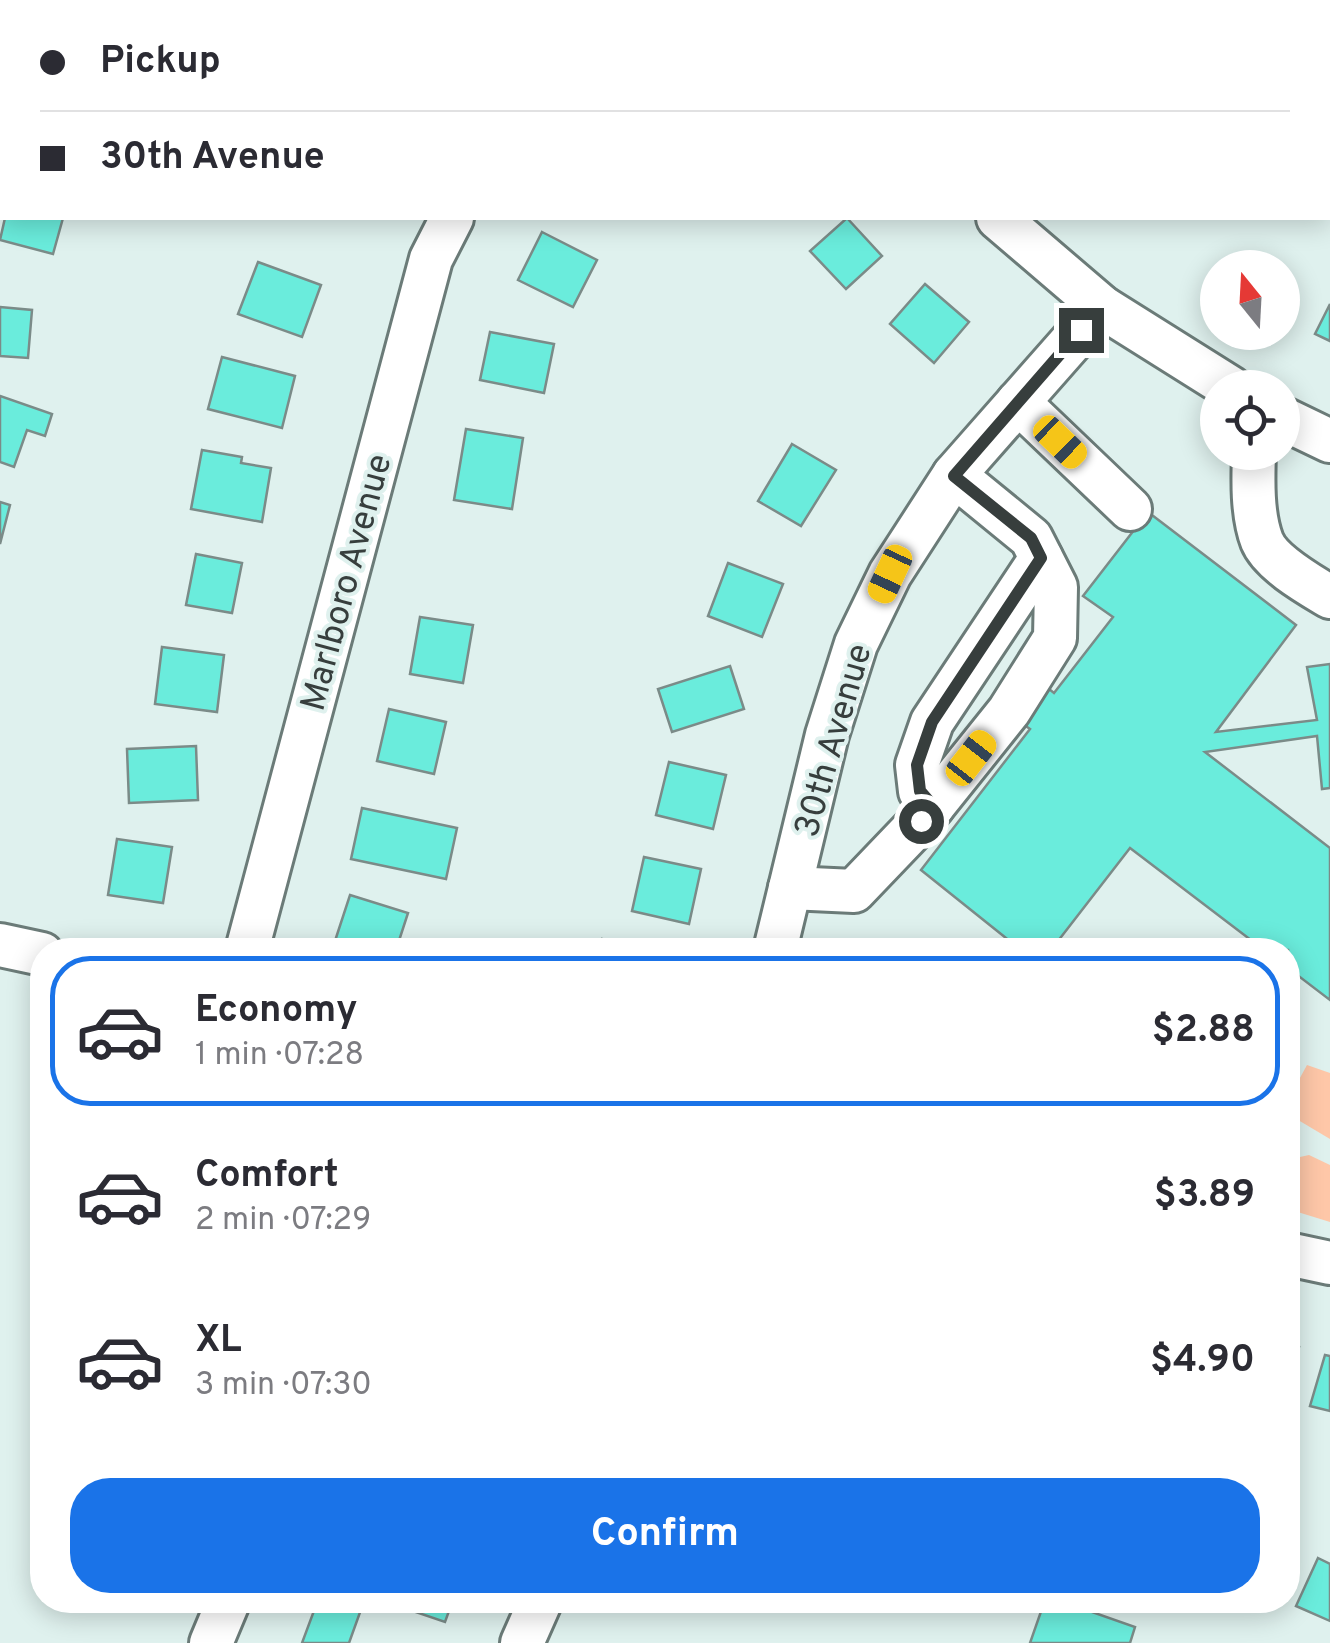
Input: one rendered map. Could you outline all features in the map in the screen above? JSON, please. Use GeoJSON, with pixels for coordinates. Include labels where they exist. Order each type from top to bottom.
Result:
{"type":"FeatureCollection","features":[{"type":"Feature","properties":{"kind":"street","name":"Marlboro Avenue"},"geometry":{"type":"LineString","coordinates":[[250,938],[430,260],[451,220]]}},
{"type":"Feature","properties":{"kind":"street"},"geometry":{"type":"LineString","coordinates":[[1000,220],[1102,307],[1202,370]]}},
{"type":"Feature","properties":{"kind":"street","name":"30th Avenue"},"geometry":{"type":"LineString","coordinates":[[778,938],[827,735],[856,644],[890,574],[954,476],[1102,307]]}},
{"type":"Feature","properties":{"kind":"street"},"geometry":{"type":"LineString","coordinates":[[1018,402],[1130,510]]}},
{"type":"Feature","properties":{"kind":"street"},"geometry":{"type":"LineString","coordinates":[[1300,427],[1330,441]]}},
{"type":"Feature","properties":{"kind":"street"},"geometry":{"type":"LineString","coordinates":[[1254,470],[1253,490],[1263,544],[1290,572],[1330,597]]}},
{"type":"Feature","properties":{"kind":"street"},"geometry":{"type":"LineString","coordinates":[[790,888],[854,892],[933,806],[1020,697],[1055,638],[1056,587],[1031,538],[954,476]]}},
{"type":"Feature","properties":{"kind":"street"},"geometry":{"type":"LineString","coordinates":[[933,806],[920,791],[917,765],[932,722],[1041,558]]}},
{"type":"Feature","properties":{"kind":"street"},"geometry":{"type":"LineString","coordinates":[[0,945],[30,951]]}},
{"type":"Feature","properties":{"kind":"street"},"geometry":{"type":"LineString","coordinates":[[1300,1257],[1330,1264]]}},
{"type":"Feature","properties":{"kind":"street"},"geometry":{"type":"LineString","coordinates":[[212,1643],[223,1613]]}},
{"type":"Feature","properties":{"kind":"street"},"geometry":{"type":"LineString","coordinates":[[522,1643],[535,1613]]}},
{"type":"Feature","properties":{"kind":"shaded area"},"geometry":{"type":"Polygon","coordinates":[[[1307,1065],[1330,1073],[1330,1139],[1300,1121],[1300,1078],[1307,1065]]]}},
{"type":"Feature","properties":{"kind":"shaded area"},"geometry":{"type":"Polygon","coordinates":[[[1309,1155],[1330,1165],[1330,1222],[1300,1213],[1300,1157],[1309,1155]]]}},
{"type":"Feature","properties":{"kind":"building"},"geometry":{"type":"Polygon","coordinates":[[[5,220],[62,220],[53,254],[0,240],[5,220]]]}},
{"type":"Feature","properties":{"kind":"building"},"geometry":{"type":"Polygon","coordinates":[[[849,220],[882,256],[846,289],[810,251],[849,220]]]}},
{"type":"Feature","properties":{"kind":"building"},"geometry":{"type":"Polygon","coordinates":[[[542,232],[597,260],[573,307],[518,280],[542,232]]]}},
{"type":"Feature","properties":{"kind":"building"},"geometry":{"type":"Polygon","coordinates":[[[258,262],[321,285],[302,337],[238,314],[258,262]]]}},
{"type":"Feature","properties":{"kind":"building"},"geometry":{"type":"Polygon","coordinates":[[[925,284],[969,322],[934,363],[890,324],[925,284]]]}},
{"type":"Feature","properties":{"kind":"building"},"geometry":{"type":"Polygon","coordinates":[[[1330,304],[1330,341],[1315,334],[1330,304]]]}},
{"type":"Feature","properties":{"kind":"building"},"geometry":{"type":"Polygon","coordinates":[[[0,307],[32,310],[28,358],[0,356],[0,307]]]}},
{"type":"Feature","properties":{"kind":"building"},"geometry":{"type":"Polygon","coordinates":[[[490,332],[554,344],[544,393],[480,380],[490,332]]]}},
{"type":"Feature","properties":{"kind":"building"},"geometry":{"type":"Polygon","coordinates":[[[222,357],[295,376],[282,428],[208,409],[222,357]]]}},
{"type":"Feature","properties":{"kind":"building"},"geometry":{"type":"Polygon","coordinates":[[[0,396],[52,414],[45,436],[27,430],[14,467],[0,462],[0,396]]]}},
{"type":"Feature","properties":{"kind":"building"},"geometry":{"type":"Polygon","coordinates":[[[466,429],[523,438],[512,509],[454,500],[466,429]]]}},
{"type":"Feature","properties":{"kind":"building"},"geometry":{"type":"Polygon","coordinates":[[[792,444],[836,470],[801,526],[758,501],[792,444]]]}},
{"type":"Feature","properties":{"kind":"building"},"geometry":{"type":"Polygon","coordinates":[[[202,450],[242,457],[241,463],[271,468],[262,522],[191,509],[202,450]]]}},
{"type":"Feature","properties":{"kind":"building"},"geometry":{"type":"Polygon","coordinates":[[[0,502],[10,505],[0,544],[0,502]]]}},
{"type":"Feature","properties":{"kind":"building"},"geometry":{"type":"Polygon","coordinates":[[[1148,512],[1296,625],[1216,732],[1317,720],[1307,667],[1330,664],[1330,788],[1322,789],[1317,736],[1205,752],[1330,848],[1330,1000],[1300,977],[1300,938],[1248,938],[1130,848],[1060,938],[1006,938],[921,870],[1030,729],[1016,719],[1044,685],[1054,693],[1113,617],[1083,596],[1148,512]]]}},
{"type":"Feature","properties":{"kind":"building"},"geometry":{"type":"Polygon","coordinates":[[[196,554],[242,563],[232,613],[186,605],[196,554]]]}},
{"type":"Feature","properties":{"kind":"building"},"geometry":{"type":"Polygon","coordinates":[[[728,563],[783,584],[762,637],[708,616],[728,563]]]}},
{"type":"Feature","properties":{"kind":"building"},"geometry":{"type":"Polygon","coordinates":[[[420,617],[473,625],[463,683],[410,674],[420,617]]]}},
{"type":"Feature","properties":{"kind":"building"},"geometry":{"type":"Polygon","coordinates":[[[162,647],[224,655],[217,712],[155,704],[162,647]]]}},
{"type":"Feature","properties":{"kind":"building"},"geometry":{"type":"Polygon","coordinates":[[[730,666],[744,709],[672,732],[658,689],[730,666]]]}},
{"type":"Feature","properties":{"kind":"building"},"geometry":{"type":"Polygon","coordinates":[[[389,709],[446,722],[434,774],[377,761],[389,709]]]}},
{"type":"Feature","properties":{"kind":"building"},"geometry":{"type":"Polygon","coordinates":[[[196,746],[198,800],[129,803],[127,749],[196,746]]]}},
{"type":"Feature","properties":{"kind":"building"},"geometry":{"type":"Polygon","coordinates":[[[669,762],[726,775],[713,829],[656,815],[669,762]]]}},
{"type":"Feature","properties":{"kind":"building"},"geometry":{"type":"Polygon","coordinates":[[[362,808],[457,828],[446,879],[351,859],[362,808]]]}},
{"type":"Feature","properties":{"kind":"building"},"geometry":{"type":"Polygon","coordinates":[[[117,839],[172,847],[163,903],[108,895],[117,839]]]}},
{"type":"Feature","properties":{"kind":"building"},"geometry":{"type":"Polygon","coordinates":[[[644,857],[701,869],[689,924],[632,911],[644,857]]]}},
{"type":"Feature","properties":{"kind":"building"},"geometry":{"type":"Polygon","coordinates":[[[350,895],[408,913],[400,938],[336,938],[350,895]]]}},
{"type":"Feature","properties":{"kind":"building"},"geometry":{"type":"Polygon","coordinates":[[[1325,1355],[1330,1356],[1330,1411],[1310,1406],[1325,1355]]]}},
{"type":"Feature","properties":{"kind":"building"},"geometry":{"type":"Polygon","coordinates":[[[1318,1558],[1330,1564],[1330,1621],[1300,1608],[1300,1597],[1318,1558]]]}},
{"type":"Feature","properties":{"kind":"building"},"geometry":{"type":"Polygon","coordinates":[[[313,1613],[360,1613],[349,1643],[302,1643],[313,1613]]]}},
{"type":"Feature","properties":{"kind":"building"},"geometry":{"type":"Polygon","coordinates":[[[419,1613],[448,1613],[445,1622],[419,1613]]]}},
{"type":"Feature","properties":{"kind":"building"},"geometry":{"type":"Polygon","coordinates":[[[1040,1613],[1095,1613],[1135,1627],[1130,1643],[1030,1643],[1040,1613]]]}},
{"type":"Feature","properties":{"kind":"route"},"geometry":{"type":"LineString","coordinates":[[921,821],[933,806],[920,791],[917,765],[932,722],[1041,558],[1031,538],[954,476],[1081,330]]}}]}
